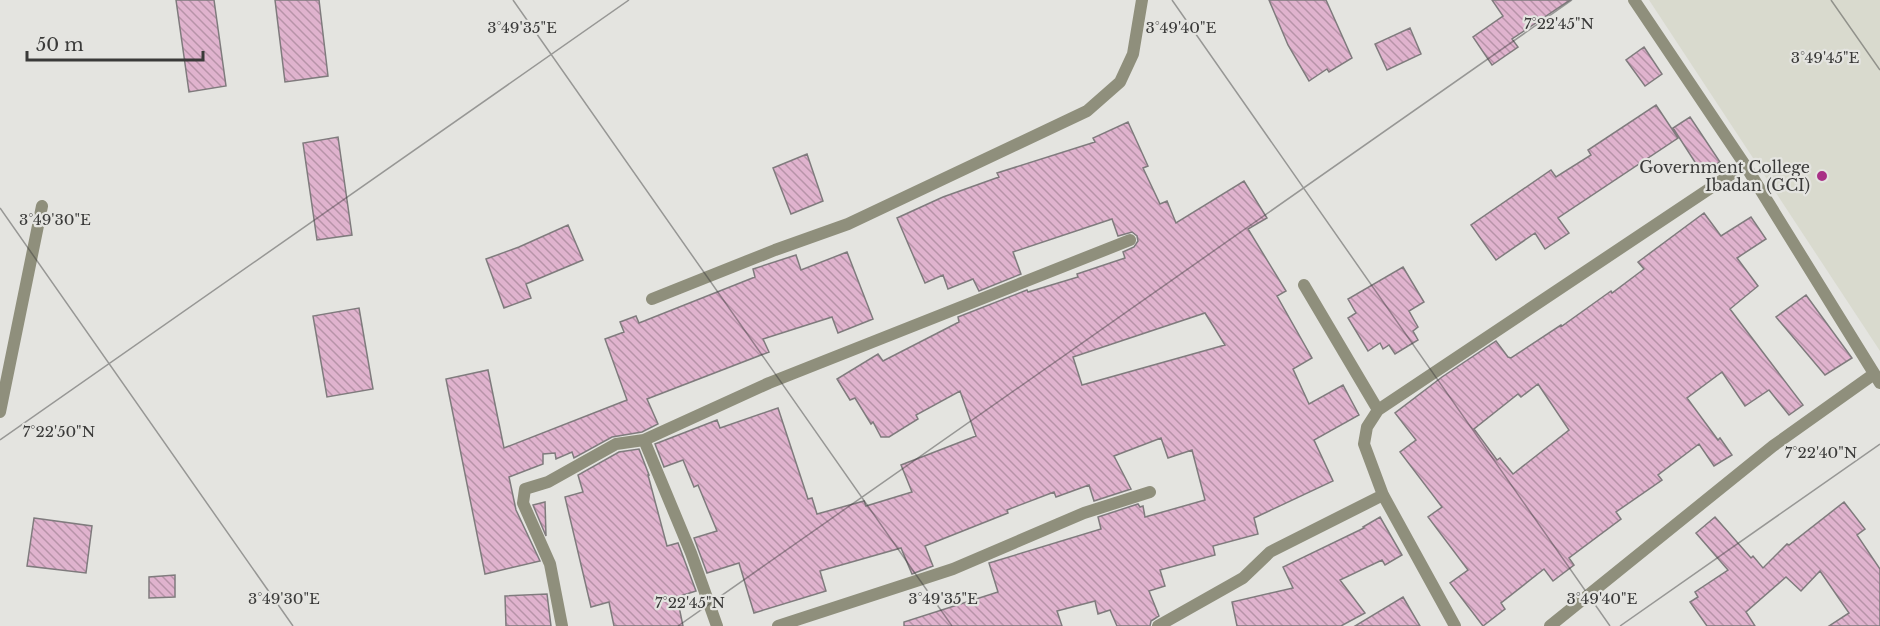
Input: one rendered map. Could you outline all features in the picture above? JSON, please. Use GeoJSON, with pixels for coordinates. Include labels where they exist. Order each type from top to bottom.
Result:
{"type":"FeatureCollection","features":[{"type":"Feature","properties":{"kind":"street"},"geometry":{"type":"LineString","coordinates":[[652,299],[775,250],[848,224],[1087,111],[1120,82],[1132,54],[1142,11],[1142,0]]}},
{"type":"Feature","properties":{"kind":"street"},"geometry":{"type":"LineString","coordinates":[[1550,626],[1773,446],[1877,379],[1745,165],[1634,0]]}},
{"type":"Feature","properties":{"kind":"street"},"geometry":{"type":"LineString","coordinates":[[1455,626],[1383,495],[1364,444],[1367,427],[1378,411],[1745,165]]}},
{"type":"Feature","properties":{"kind":"street"},"geometry":{"type":"LineString","coordinates":[[0,412],[42,206]]}},
{"type":"Feature","properties":{"kind":"street"},"geometry":{"type":"LineString","coordinates":[[562,626],[550,564],[523,503],[525,489],[548,482],[616,444],[644,440],[769,383],[1130,240]]}},
{"type":"Feature","properties":{"kind":"street"},"geometry":{"type":"LineString","coordinates":[[1304,285],[1378,411]]}},
{"type":"Feature","properties":{"kind":"street"},"geometry":{"type":"LineString","coordinates":[[644,440],[691,554],[717,626]]}},
{"type":"Feature","properties":{"kind":"street"},"geometry":{"type":"LineString","coordinates":[[778,626],[953,569],[1084,513],[1150,492]]}},
{"type":"Feature","properties":{"kind":"street"},"geometry":{"type":"LineString","coordinates":[[1158,626],[1243,578],[1270,552],[1383,495]]}},
{"type":"Feature","properties":{"kind":"shaded area","name":"Government College Ibadan (GCI)"},"geometry":{"type":"Polygon","coordinates":[[[1649,0],[1880,0],[1880,351],[1649,0]]]}},
{"type":"Feature","properties":{"kind":"building"},"geometry":{"type":"Polygon","coordinates":[[[176,0],[214,0],[226,86],[189,92],[176,0]]]}},
{"type":"Feature","properties":{"kind":"building"},"geometry":{"type":"Polygon","coordinates":[[[275,0],[319,0],[328,76],[285,82],[275,0]]]}},
{"type":"Feature","properties":{"kind":"building"},"geometry":{"type":"Polygon","coordinates":[[[1269,0],[1326,0],[1352,58],[1329,72],[1327,69],[1309,81],[1288,45],[1269,0]]]}},
{"type":"Feature","properties":{"kind":"building"},"geometry":{"type":"Polygon","coordinates":[[[1492,0],[1570,0],[1512,39],[1518,47],[1492,65],[1473,37],[1503,16],[1492,0]]]}},
{"type":"Feature","properties":{"kind":"building"},"geometry":{"type":"Polygon","coordinates":[[[1410,28],[1421,54],[1387,70],[1375,44],[1410,28]]]}},
{"type":"Feature","properties":{"kind":"building"},"geometry":{"type":"Polygon","coordinates":[[[1644,47],[1662,74],[1645,86],[1626,60],[1644,47]]]}},
{"type":"Feature","properties":{"kind":"building"},"geometry":{"type":"Polygon","coordinates":[[[1656,105],[1678,138],[1558,218],[1569,233],[1545,249],[1535,233],[1496,260],[1471,225],[1551,170],[1556,177],[1591,155],[1588,150],[1656,105]]]}},
{"type":"Feature","properties":{"kind":"building"},"geometry":{"type":"Polygon","coordinates":[[[1690,117],[1720,162],[1702,173],[1673,128],[1690,117]]]}},
{"type":"Feature","properties":{"kind":"building"},"geometry":{"type":"Polygon","coordinates":[[[1128,122],[1148,166],[1143,168],[1160,204],[1167,201],[1176,223],[1244,181],[1267,218],[1248,229],[1286,291],[1277,296],[1312,358],[1293,369],[1309,404],[1343,385],[1359,415],[1314,440],[1333,481],[1254,518],[1258,534],[1213,546],[1215,555],[1160,570],[1165,586],[1149,591],[1159,616],[1151,621],[1150,626],[1117,626],[1110,610],[1098,614],[1095,601],[1057,611],[1062,626],[904,626],[904,622],[998,592],[989,563],[1101,529],[1098,517],[1138,504],[1140,507],[1143,506],[1145,517],[1205,500],[1192,450],[1168,458],[1161,438],[1114,456],[1131,489],[1094,501],[1089,485],[1056,497],[1054,492],[925,546],[933,566],[912,574],[901,548],[820,571],[826,591],[754,613],[739,563],[707,573],[694,538],[717,531],[698,485],[694,487],[683,460],[664,467],[655,444],[717,420],[720,428],[778,408],[808,499],[812,498],[817,514],[864,501],[866,506],[912,492],[901,465],[976,436],[960,391],[916,415],[918,419],[889,437],[881,437],[855,398],[850,400],[837,379],[878,354],[883,361],[959,322],[958,317],[1027,290],[1028,292],[1078,277],[1077,274],[1125,258],[1123,252],[1134,247],[1138,241],[1137,236],[1132,232],[1118,236],[1112,219],[1013,252],[1021,274],[979,291],[973,279],[948,289],[943,275],[925,283],[897,218],[943,197],[999,177],[997,173],[1095,142],[1093,138],[1128,122]],[[1205,313],[1073,357],[1082,385],[1225,345],[1205,313]]]}},
{"type":"Feature","properties":{"kind":"building"},"geometry":{"type":"Polygon","coordinates":[[[338,137],[352,235],[317,240],[303,143],[338,137]]]}},
{"type":"Feature","properties":{"kind":"building"},"geometry":{"type":"Polygon","coordinates":[[[807,154],[823,201],[791,214],[773,168],[807,154]]]}},
{"type":"Feature","properties":{"kind":"building"},"geometry":{"type":"Polygon","coordinates":[[[1704,213],[1721,236],[1751,217],[1766,239],[1737,258],[1758,286],[1730,309],[1803,405],[1789,415],[1769,390],[1745,406],[1722,372],[1687,398],[1732,455],[1714,466],[1699,444],[1658,475],[1662,480],[1616,512],[1621,519],[1569,558],[1574,565],[1553,581],[1544,569],[1501,603],[1505,609],[1483,626],[1450,583],[1468,570],[1428,517],[1442,507],[1400,452],[1416,440],[1395,413],[1442,377],[1496,341],[1511,358],[1562,326],[1611,291],[1612,293],[1644,269],[1638,262],[1704,213]],[[1538,384],[1521,397],[1518,394],[1474,429],[1497,460],[1500,458],[1513,474],[1569,430],[1538,384]]]}},
{"type":"Feature","properties":{"kind":"building"},"geometry":{"type":"Polygon","coordinates":[[[568,225],[583,260],[526,284],[531,298],[504,308],[486,259],[568,225]]]}},
{"type":"Feature","properties":{"kind":"building"},"geometry":{"type":"Polygon","coordinates":[[[847,252],[873,319],[838,333],[832,317],[763,339],[769,352],[647,399],[658,424],[642,432],[612,437],[574,458],[572,452],[556,459],[555,453],[543,454],[543,464],[509,477],[516,510],[540,561],[485,574],[446,379],[488,370],[504,448],[627,400],[605,339],[624,332],[620,322],[636,316],[639,323],[755,277],[753,269],[796,255],[801,270],[847,252]]]}},
{"type":"Feature","properties":{"kind":"building"},"geometry":{"type":"Polygon","coordinates":[[[1403,267],[1424,302],[1409,311],[1418,327],[1413,331],[1418,340],[1395,354],[1389,345],[1383,349],[1380,343],[1368,351],[1348,318],[1356,313],[1348,299],[1403,267]]]}},
{"type":"Feature","properties":{"kind":"building"},"geometry":{"type":"Polygon","coordinates":[[[1806,295],[1852,358],[1825,375],[1776,317],[1806,295]]]}},
{"type":"Feature","properties":{"kind":"building"},"geometry":{"type":"Polygon","coordinates":[[[359,308],[373,389],[327,397],[313,316],[359,308]]]}},
{"type":"Feature","properties":{"kind":"building"},"geometry":{"type":"Polygon","coordinates":[[[639,449],[649,475],[667,546],[678,543],[696,591],[677,597],[683,626],[614,626],[609,602],[591,607],[565,497],[583,492],[578,475],[619,452],[639,449]]]}},
{"type":"Feature","properties":{"kind":"building"},"geometry":{"type":"Polygon","coordinates":[[[545,502],[546,536],[533,505],[545,502]]]}},
{"type":"Feature","properties":{"kind":"building"},"geometry":{"type":"Polygon","coordinates":[[[1844,502],[1865,529],[1857,535],[1880,569],[1880,626],[1829,626],[1849,613],[1820,571],[1801,591],[1786,577],[1746,612],[1755,626],[1707,626],[1690,602],[1698,597],[1695,592],[1728,570],[1696,533],[1715,517],[1751,558],[1753,556],[1763,568],[1787,544],[1789,545],[1844,502]]]}},
{"type":"Feature","properties":{"kind":"building"},"geometry":{"type":"Polygon","coordinates":[[[1380,517],[1402,555],[1385,565],[1382,560],[1340,580],[1365,613],[1341,626],[1237,626],[1232,602],[1293,588],[1283,567],[1364,528],[1380,517]]]}},
{"type":"Feature","properties":{"kind":"building"},"geometry":{"type":"Polygon","coordinates":[[[34,518],[92,526],[86,573],[27,566],[34,518]]]}},
{"type":"Feature","properties":{"kind":"building"},"geometry":{"type":"Polygon","coordinates":[[[175,575],[175,597],[149,598],[149,577],[175,575]]]}},
{"type":"Feature","properties":{"kind":"building"},"geometry":{"type":"Polygon","coordinates":[[[547,594],[551,626],[506,626],[505,596],[547,594]]]}},
{"type":"Feature","properties":{"kind":"building"},"geometry":{"type":"Polygon","coordinates":[[[1403,597],[1420,626],[1355,626],[1403,597]]]}},
{"type":"Feature","properties":{"kind":"place","name":"Government College Ibadan (GCI)"},"geometry":{"type":"Point","coordinates":[1822,176]}}]}
